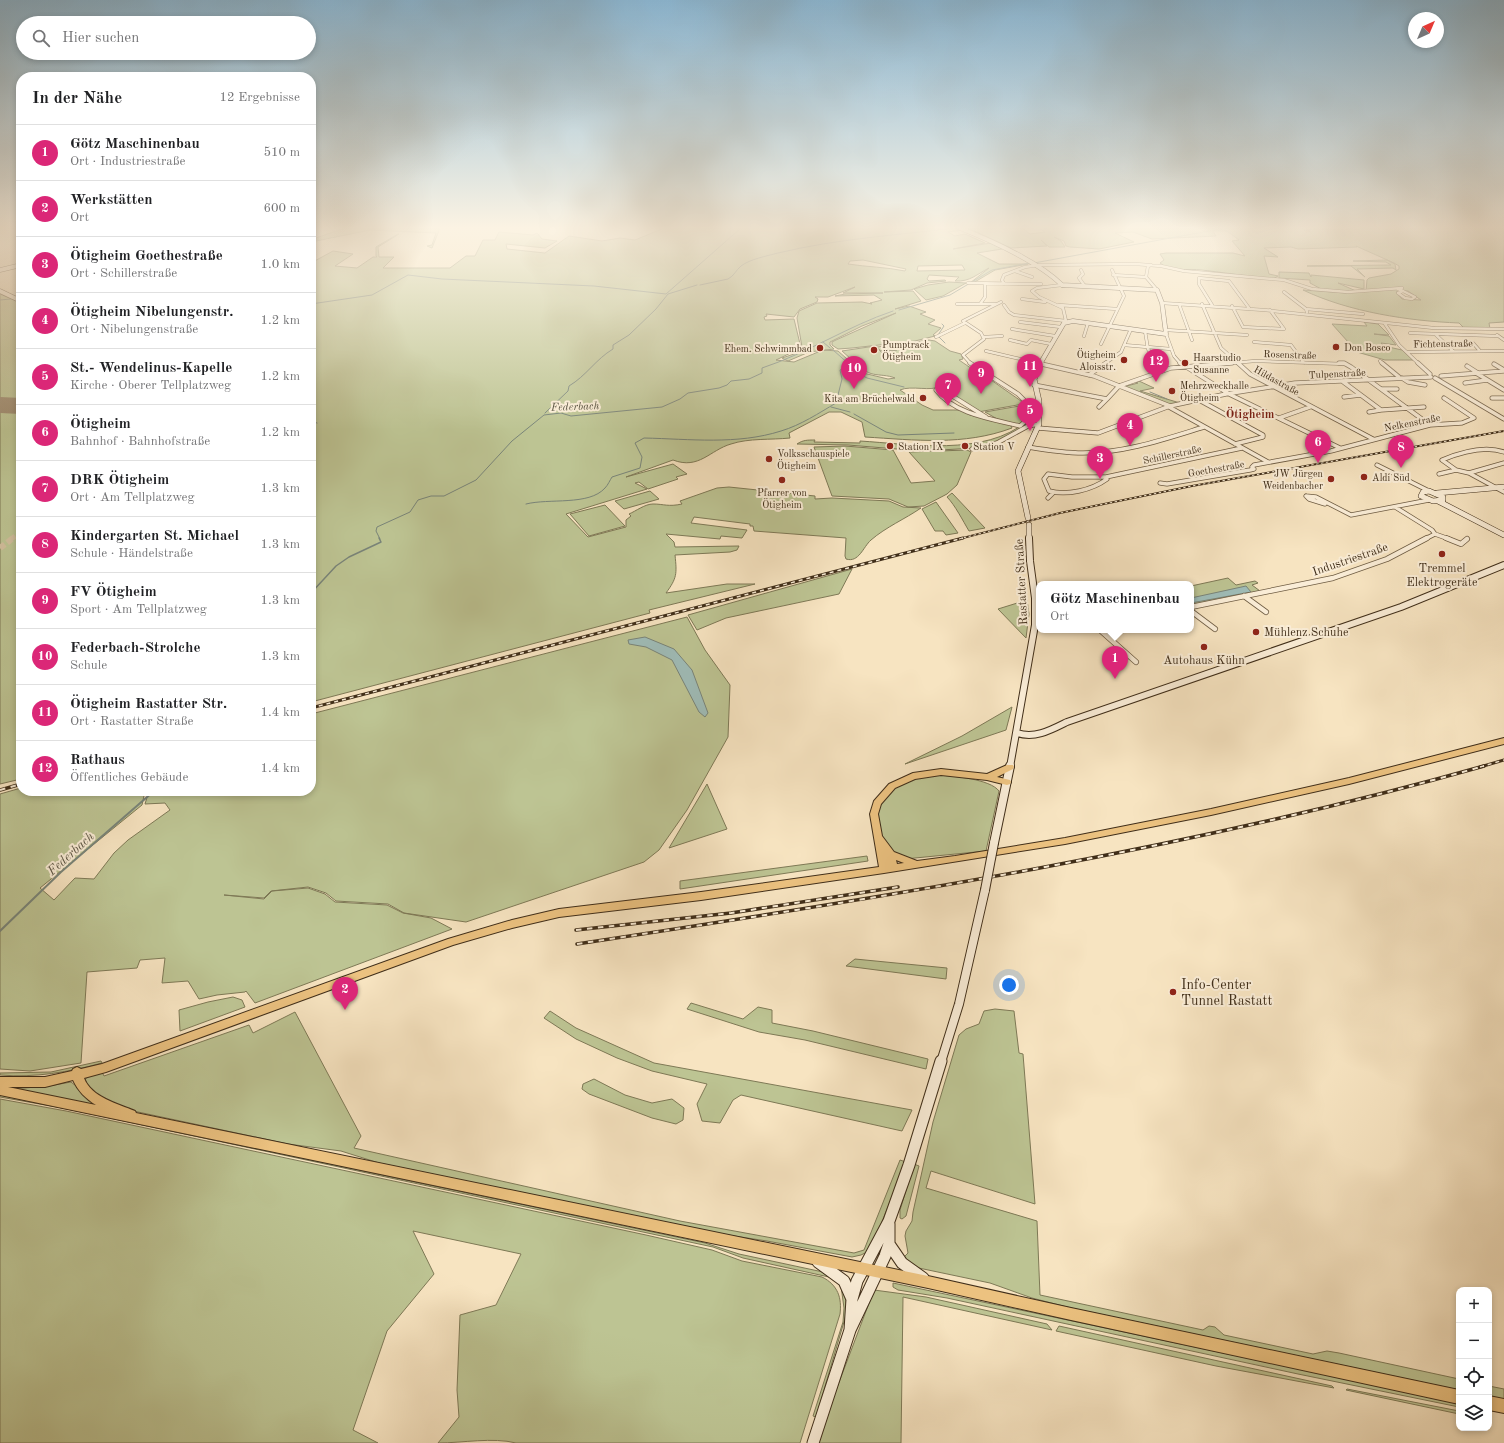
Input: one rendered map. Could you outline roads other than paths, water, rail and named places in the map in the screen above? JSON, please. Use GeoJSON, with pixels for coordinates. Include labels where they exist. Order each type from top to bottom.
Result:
{"type":"FeatureCollection","features":[{"type":"Feature","properties":{"kind":"main road"},"geometry":{"type":"LineString","coordinates":[[0,1082],[45,1082],[126,1059],[451,942],[512,924],[559,913],[701,896],[917,865],[1066,841],[1211,812],[1349,781],[1504,741]]}},
{"type":"Feature","properties":{"kind":"main road"},"geometry":{"type":"LineString","coordinates":[[987,777],[1010,767]]}},
{"type":"Feature","properties":{"kind":"main road"},"geometry":{"type":"LineString","coordinates":[[887,869],[878,837],[874,814],[877,803],[892,786],[902,780],[925,773],[941,772],[987,777],[1006,784]]}},
{"type":"Feature","properties":{"kind":"main road"},"geometry":{"type":"LineString","coordinates":[[972,776],[1006,784]]}},
{"type":"Feature","properties":{"kind":"main road"},"geometry":{"type":"LineString","coordinates":[[878,837],[892,859],[887,869]]}},
{"type":"Feature","properties":{"kind":"main road"},"geometry":{"type":"LineString","coordinates":[[890,854],[917,865]]}},
{"type":"Feature","properties":{"kind":"main road"},"geometry":{"type":"LineString","coordinates":[[0,1078],[45,1077],[77,1073]]}},
{"type":"Feature","properties":{"kind":"main road"},"geometry":{"type":"LineString","coordinates":[[77,1073],[82,1086],[94,1098],[137,1118]]}},
{"type":"Feature","properties":{"kind":"main road"},"geometry":{"type":"LineString","coordinates":[[0,1090],[669,1230],[864,1268],[1456,1396]]}},
{"type":"Feature","properties":{"kind":"main road"},"geometry":{"type":"LineString","coordinates":[[1492,1404],[1504,1406]]}},
{"type":"Feature","properties":{"kind":"street"},"geometry":{"type":"LineString","coordinates":[[980,304],[985,295]]}},
{"type":"Feature","properties":{"kind":"street"},"geometry":{"type":"LineString","coordinates":[[1037,295],[1046,302]]}},
{"type":"Feature","properties":{"kind":"street"},"geometry":{"type":"LineString","coordinates":[[1102,344],[1124,295]]}},
{"type":"Feature","properties":{"kind":"street"},"geometry":{"type":"LineString","coordinates":[[1159,295],[1162,303],[1166,332],[1171,349],[1183,366],[1230,394],[1342,448]]}},
{"type":"Feature","properties":{"kind":"street"},"geometry":{"type":"LineString","coordinates":[[1206,295],[1212,305]]}},
{"type":"Feature","properties":{"kind":"street"},"geometry":{"type":"LineString","coordinates":[[1240,295],[1249,308]]}},
{"type":"Feature","properties":{"kind":"street"},"geometry":{"type":"LineString","coordinates":[[1288,295],[1306,309],[1308,314]]}},
{"type":"Feature","properties":{"kind":"street"},"geometry":{"type":"LineString","coordinates":[[1401,295],[1405,298],[1412,299],[1415,297],[1412,295]]}},
{"type":"Feature","properties":{"kind":"street"},"geometry":{"type":"LineString","coordinates":[[1022,299],[1046,302],[1059,306],[1117,309]]}},
{"type":"Feature","properties":{"kind":"street"},"geometry":{"type":"LineString","coordinates":[[1024,305],[1029,300]]}},
{"type":"Feature","properties":{"kind":"street"},"geometry":{"type":"LineString","coordinates":[[936,337],[949,332],[964,323],[963,321],[970,316],[1001,302]]}},
{"type":"Feature","properties":{"kind":"street"},"geometry":{"type":"LineString","coordinates":[[1162,303],[1232,306],[1385,324],[1491,330],[1504,329]]}},
{"type":"Feature","properties":{"kind":"street"},"geometry":{"type":"LineString","coordinates":[[957,304],[997,305]]}},
{"type":"Feature","properties":{"kind":"street"},"geometry":{"type":"LineString","coordinates":[[1179,304],[1192,340]]}},
{"type":"Feature","properties":{"kind":"street","name":"Hildastraße"},"geometry":{"type":"LineString","coordinates":[[1202,304],[1221,348],[1250,374],[1271,387],[1373,439]]}},
{"type":"Feature","properties":{"kind":"street"},"geometry":{"type":"LineString","coordinates":[[1004,305],[1009,312],[1014,315],[1145,331],[1189,331],[1247,335]]}},
{"type":"Feature","properties":{"kind":"street"},"geometry":{"type":"LineString","coordinates":[[1059,306],[1063,308],[1066,321]]}},
{"type":"Feature","properties":{"kind":"street"},"geometry":{"type":"LineString","coordinates":[[1232,306],[1243,327],[1284,329],[1270,310]]}},
{"type":"Feature","properties":{"kind":"street"},"geometry":{"type":"LineString","coordinates":[[1306,309],[1363,314]]}},
{"type":"Feature","properties":{"kind":"street"},"geometry":{"type":"LineString","coordinates":[[1028,518],[1018,471],[1039,422],[1039,401],[1034,386],[1035,375],[1055,336],[1066,321]]}},
{"type":"Feature","properties":{"kind":"street"},"geometry":{"type":"LineString","coordinates":[[1020,322],[1061,327]]}},
{"type":"Feature","properties":{"kind":"street"},"geometry":{"type":"LineString","coordinates":[[964,323],[984,337],[1002,336]]}},
{"type":"Feature","properties":{"kind":"street"},"geometry":{"type":"LineString","coordinates":[[1084,336],[1088,323]]}},
{"type":"Feature","properties":{"kind":"street"},"geometry":{"type":"LineString","coordinates":[[1385,324],[1399,345],[1435,376],[1504,419]]}},
{"type":"Feature","properties":{"kind":"street"},"geometry":{"type":"LineString","coordinates":[[1012,329],[1055,336]]}},
{"type":"Feature","properties":{"kind":"street"},"geometry":{"type":"LineString","coordinates":[[1090,375],[1118,355],[1124,345],[1130,329]]}},
{"type":"Feature","properties":{"kind":"street"},"geometry":{"type":"LineString","coordinates":[[1491,330],[1504,340]]}},
{"type":"Feature","properties":{"kind":"street"},"geometry":{"type":"LineString","coordinates":[[1145,331],[1148,348],[1153,357]]}},
{"type":"Feature","properties":{"kind":"street"},"geometry":{"type":"LineString","coordinates":[[1410,333],[1498,336]]}},
{"type":"Feature","properties":{"kind":"street"},"geometry":{"type":"LineString","coordinates":[[1435,334],[1453,351]]}},
{"type":"Feature","properties":{"kind":"street"},"geometry":{"type":"LineString","coordinates":[[984,337],[983,341],[966,351],[963,355],[965,359],[1018,394],[1024,400],[1029,417],[1020,426],[986,417],[965,411],[944,399],[936,390],[943,390],[972,410],[986,417]]}},
{"type":"Feature","properties":{"kind":"street"},"geometry":{"type":"LineString","coordinates":[[1010,340],[1027,344],[1031,340],[1051,344]]}},
{"type":"Feature","properties":{"kind":"street"},"geometry":{"type":"LineString","coordinates":[[1254,342],[1291,345],[1304,363]]}},
{"type":"Feature","properties":{"kind":"street","name":"Fichtenstraße"},"geometry":{"type":"LineString","coordinates":[[1473,343],[1480,351]]}},
{"type":"Feature","properties":{"kind":"street"},"geometry":{"type":"LineString","coordinates":[[1124,345],[1171,349]]}},
{"type":"Feature","properties":{"kind":"street"},"geometry":{"type":"LineString","coordinates":[[1422,346],[1446,346]]}},
{"type":"Feature","properties":{"kind":"street"},"geometry":{"type":"LineString","coordinates":[[986,351],[1090,375],[1119,386],[1169,407],[1268,462]]}},
{"type":"Feature","properties":{"kind":"street","name":"Fichtenstraße"},"geometry":{"type":"LineString","coordinates":[[1407,352],[1504,351]]}},
{"type":"Feature","properties":{"kind":"street","name":"Tulpenstraße"},"geometry":{"type":"LineString","coordinates":[[1380,361],[1408,382],[1425,384]]}},
{"type":"Feature","properties":{"kind":"street","name":"Rosenstraße"},"geometry":{"type":"LineString","coordinates":[[1119,386],[1171,368],[1183,366],[1235,362],[1347,364],[1430,425]]}},
{"type":"Feature","properties":{"kind":"street"},"geometry":{"type":"LineString","coordinates":[[1494,364],[1504,370]]}},
{"type":"Feature","properties":{"kind":"street"},"geometry":{"type":"LineString","coordinates":[[1467,366],[1504,390]]}},
{"type":"Feature","properties":{"kind":"street","name":"Tulpenstraße"},"geometry":{"type":"LineString","coordinates":[[1029,417],[1039,422],[1098,433],[1169,407],[1230,394],[1295,383],[1452,375],[1504,370]]}},
{"type":"Feature","properties":{"kind":"street"},"geometry":{"type":"LineString","coordinates":[[1465,383],[1487,380]]}},
{"type":"Feature","properties":{"kind":"street"},"geometry":{"type":"LineString","coordinates":[[1342,381],[1381,410]]}},
{"type":"Feature","properties":{"kind":"street"},"geometry":{"type":"LineString","coordinates":[[1034,386],[1107,399]]}},
{"type":"Feature","properties":{"kind":"street"},"geometry":{"type":"LineString","coordinates":[[1099,407],[1119,386]]}},
{"type":"Feature","properties":{"kind":"street"},"geometry":{"type":"LineString","coordinates":[[1382,389],[1397,389]]}},
{"type":"Feature","properties":{"kind":"street"},"geometry":{"type":"LineString","coordinates":[[1344,397],[1360,395]]}},
{"type":"Feature","properties":{"kind":"street","name":"Nelkenstraße"},"geometry":{"type":"LineString","coordinates":[[1268,462],[1342,448],[1430,425],[1462,423],[1474,418],[1472,415],[1444,398]]}},
{"type":"Feature","properties":{"kind":"street"},"geometry":{"type":"LineString","coordinates":[[1492,398],[1504,398]]}},
{"type":"Feature","properties":{"kind":"street"},"geometry":{"type":"LineString","coordinates":[[1199,400],[1263,435],[1262,437],[1235,444]]}},
{"type":"Feature","properties":{"kind":"street"},"geometry":{"type":"LineString","coordinates":[[1279,418],[1310,407]]}},
{"type":"Feature","properties":{"kind":"street"},"geometry":{"type":"LineString","coordinates":[[1369,412],[1424,407]]}},
{"type":"Feature","properties":{"kind":"street"},"geometry":{"type":"LineString","coordinates":[[972,449],[984,447],[1010,437],[1030,424],[1039,422]]}},
{"type":"Feature","properties":{"kind":"street"},"geometry":{"type":"LineString","coordinates":[[1028,447],[1063,452],[1110,452],[1133,448],[1204,427]]}},
{"type":"Feature","properties":{"kind":"street","name":"Schillerstraße"},"geometry":{"type":"LineString","coordinates":[[1106,477],[1108,479],[1103,482],[1087,488],[1065,493],[1053,493],[1049,491],[1045,483],[1045,476],[1048,474],[1072,477],[1106,477],[1242,448]]}},
{"type":"Feature","properties":{"kind":"street"},"geometry":{"type":"LineString","coordinates":[[1504,452],[1498,448],[1487,449],[1454,455],[1442,460],[1445,464],[1456,470],[1468,473],[1504,492]]}},
{"type":"Feature","properties":{"kind":"street","name":"Goethestraße"},"geometry":{"type":"LineString","coordinates":[[1160,484],[1250,470],[1254,469],[1252,467],[1254,465],[1268,462]]}},
{"type":"Feature","properties":{"kind":"street"},"geometry":{"type":"LineString","coordinates":[[1468,473],[1504,463]]}},
{"type":"Feature","properties":{"kind":"street"},"geometry":{"type":"LineString","coordinates":[[1377,465],[1411,483],[1425,494],[1429,500]]}},
{"type":"Feature","properties":{"kind":"street"},"geometry":{"type":"LineString","coordinates":[[1439,474],[1456,470]]}},
{"type":"Feature","properties":{"kind":"street"},"geometry":{"type":"LineString","coordinates":[[1330,506],[1313,501],[1306,496],[1316,496],[1340,512],[1351,515],[1440,498],[1456,492],[1504,487]]}},
{"type":"Feature","properties":{"kind":"street"},"geometry":{"type":"LineString","coordinates":[[1048,498],[1053,493]]}},
{"type":"Feature","properties":{"kind":"street"},"geometry":{"type":"LineString","coordinates":[[1425,494],[1440,498],[1502,535]]}},
{"type":"Feature","properties":{"kind":"street"},"geometry":{"type":"LineString","coordinates":[[1417,502],[1425,494]]}},
{"type":"Feature","properties":{"kind":"street"},"geometry":{"type":"LineString","coordinates":[[1395,507],[1432,530],[1435,534],[1461,544],[1467,539]]}},
{"type":"Feature","properties":{"kind":"street","name":"Rastatter Straße"},"geometry":{"type":"LineString","coordinates":[[1029,525],[1030,561],[1036,605]]}},
{"type":"Feature","properties":{"kind":"street","name":"Industriestraße"},"geometry":{"type":"LineString","coordinates":[[1194,606],[1332,578],[1387,559],[1435,534]]}},
{"type":"Feature","properties":{"kind":"street"},"geometry":{"type":"LineString","coordinates":[[1473,577],[1504,561]]}},
{"type":"Feature","properties":{"kind":"street"},"geometry":{"type":"LineString","coordinates":[[1017,733],[1031,737],[1074,720],[1401,607],[1504,565]]}},
{"type":"Feature","properties":{"kind":"street"},"geometry":{"type":"LineString","coordinates":[[1244,596],[1266,612]]}},
{"type":"Feature","properties":{"kind":"street"},"geometry":{"type":"LineString","coordinates":[[1194,613],[1215,629]]}},
{"type":"Feature","properties":{"kind":"street","name":"Rastatter Straße"},"geometry":{"type":"LineString","coordinates":[[889,1221],[909,1165],[959,1004],[985,890],[1017,733],[1036,624]]}},
{"type":"Feature","properties":{"kind":"street"},"geometry":{"type":"LineString","coordinates":[[1103,633],[1136,662]]}},
{"type":"Feature","properties":{"kind":"street"},"geometry":{"type":"LineString","coordinates":[[812,1443],[850,1330],[889,1244],[889,1221]]}},
{"type":"Feature","properties":{"kind":"street"},"geometry":{"type":"LineString","coordinates":[[850,1330],[852,1299],[864,1268],[889,1221]]}},
{"type":"Feature","properties":{"kind":"street"},"geometry":{"type":"LineString","coordinates":[[889,1244],[902,1263],[928,1282]]}},
{"type":"Feature","properties":{"kind":"street"},"geometry":{"type":"LineString","coordinates":[[813,1258],[844,1281],[852,1299]]}},
{"type":"Feature","properties":{"kind":"water"},"geometry":{"type":"Polygon","coordinates":[[[1246,586],[1251,592],[1194,602],[1194,597],[1246,586]]]}},
{"type":"Feature","properties":{"kind":"water"},"geometry":{"type":"Polygon","coordinates":[[[645,637],[674,649],[692,670],[708,713],[705,717],[699,712],[672,660],[646,647],[629,644],[628,640],[645,637]]]}},
{"type":"Feature","properties":{"kind":"waterway"},"geometry":{"type":"LineString","coordinates":[[316,303],[370,295]]}},
{"type":"Feature","properties":{"kind":"waterway"},"geometry":{"type":"LineString","coordinates":[[545,413],[568,391],[569,386],[613,349],[613,345],[629,335],[656,309],[667,295]]}},
{"type":"Feature","properties":{"kind":"waterway","name":"Federbach"},"geometry":{"type":"LineString","coordinates":[[899,310],[949,295]]}},
{"type":"Feature","properties":{"kind":"waterway"},"geometry":{"type":"LineString","coordinates":[[0,300],[11,299]]}},
{"type":"Feature","properties":{"kind":"waterway","name":"Federbach"},"geometry":{"type":"LineString","coordinates":[[380,539],[376,531],[377,527],[410,512],[418,500],[431,496],[444,496],[476,480],[512,441],[544,415],[561,413],[571,416],[662,407],[680,399],[688,393],[719,388],[727,385],[731,381],[749,379],[762,373],[762,368],[796,355],[860,324],[893,311]]}},
{"type":"Feature","properties":{"kind":"waterway"},"geometry":{"type":"LineString","coordinates":[[938,335],[944,326],[942,324]]}},
{"type":"Feature","properties":{"kind":"waterway"},"geometry":{"type":"LineString","coordinates":[[939,337],[945,343]]}},
{"type":"Feature","properties":{"kind":"waterway"},"geometry":{"type":"LineString","coordinates":[[823,342],[830,348]]}},
{"type":"Feature","properties":{"kind":"waterway"},"geometry":{"type":"LineString","coordinates":[[833,350],[850,365],[848,366]]}},
{"type":"Feature","properties":{"kind":"waterway"},"geometry":{"type":"LineString","coordinates":[[526,504],[579,499],[598,494],[606,487],[612,477],[640,468],[642,457],[635,443],[644,438],[730,440],[764,435],[796,426],[836,403],[842,379],[840,370],[848,366]]}},
{"type":"Feature","properties":{"kind":"waterway"},"geometry":{"type":"LineString","coordinates":[[848,366],[867,378],[904,387]]}},
{"type":"Feature","properties":{"kind":"waterway"},"geometry":{"type":"LineString","coordinates":[[1150,392],[1167,399]]}},
{"type":"Feature","properties":{"kind":"waterway"},"geometry":{"type":"LineString","coordinates":[[831,407],[850,412]]}},
{"type":"Feature","properties":{"kind":"waterway"},"geometry":{"type":"LineString","coordinates":[[854,414],[886,432],[898,435],[954,433]]}},
{"type":"Feature","properties":{"kind":"waterway","name":"Federbach"},"geometry":{"type":"LineString","coordinates":[[316,588],[336,566],[349,557],[381,542],[379,538]]}},
{"type":"Feature","properties":{"kind":"waterway","name":"Federbach"},"geometry":{"type":"LineString","coordinates":[[0,931],[61,872],[148,796]]}},
{"type":"Feature","properties":{"kind":"tunnel"},"geometry":{"type":"LineString","coordinates":[[11,539],[16,536]]}},
{"type":"Feature","properties":{"kind":"tunnel"},"geometry":{"type":"LineString","coordinates":[[0,548],[13,538]]}},
{"type":"Feature","properties":{"kind":"railway"},"geometry":{"type":"LineString","coordinates":[[959,539],[1060,513],[1192,486],[1504,431]]}},
{"type":"Feature","properties":{"kind":"railway"},"geometry":{"type":"LineString","coordinates":[[316,707],[963,538]]}},
{"type":"Feature","properties":{"kind":"railway"},"geometry":{"type":"LineString","coordinates":[[1480,767],[1504,760]]}},
{"type":"Feature","properties":{"kind":"railway"},"geometry":{"type":"LineString","coordinates":[[577,944],[919,890],[1147,847],[1260,823],[1372,796],[1484,766]]}},
{"type":"Feature","properties":{"kind":"railway"},"geometry":{"type":"LineString","coordinates":[[0,790],[16,785]]}},
{"type":"Feature","properties":{"kind":"railway"},"geometry":{"type":"LineString","coordinates":[[576,930],[731,913],[898,887]]}},
{"type":"Feature","properties":{"kind":"place","name":"Don Bosco"},"geometry":{"type":"Point","coordinates":[1336,347]}},
{"type":"Feature","properties":{"kind":"place","name":"Ehem. Schwimmbad"},"geometry":{"type":"Point","coordinates":[820,348]}},
{"type":"Feature","properties":{"kind":"place","name":"Pumptrack Ötigheim"},"geometry":{"type":"Point","coordinates":[874,350]}},
{"type":"Feature","properties":{"kind":"place","name":"Ötigheim Aloisstr."},"geometry":{"type":"Point","coordinates":[1124,360]}},
{"type":"Feature","properties":{"kind":"place","name":"Haarstudio Susanne"},"geometry":{"type":"Point","coordinates":[1185,363]}},
{"type":"Feature","properties":{"kind":"place","name":"Rathaus"},"geometry":{"type":"Point","coordinates":[1156,382]}},
{"type":"Feature","properties":{"kind":"place","name":"Ötigheim Rastatter Str."},"geometry":{"type":"Point","coordinates":[1030,387]}},
{"type":"Feature","properties":{"kind":"place","name":"Federbach-Strolche"},"geometry":{"type":"Point","coordinates":[854,389]}},
{"type":"Feature","properties":{"kind":"place","name":"Mehrzweckhalle Ötigheim"},"geometry":{"type":"Point","coordinates":[1172,391]}},
{"type":"Feature","properties":{"kind":"place","name":"FV Ötigheim"},"geometry":{"type":"Point","coordinates":[981,394]}},
{"type":"Feature","properties":{"kind":"place","name":"Kita am Brüchelwald"},"geometry":{"type":"Point","coordinates":[923,398]}},
{"type":"Feature","properties":{"kind":"place","name":"DRK Ötigheim"},"geometry":{"type":"Point","coordinates":[948,406]}},
{"type":"Feature","properties":{"kind":"place","name":"St.- Wendelinus-Kapelle"},"geometry":{"type":"Point","coordinates":[1030,431]}},
{"type":"Feature","properties":{"kind":"place","name":"Station IX"},"geometry":{"type":"Point","coordinates":[890,446]}},
{"type":"Feature","properties":{"kind":"place","name":"Station V"},"geometry":{"type":"Point","coordinates":[965,446]}},
{"type":"Feature","properties":{"kind":"place","name":"Ötigheim Nibelungenstr."},"geometry":{"type":"Point","coordinates":[1130,446]}},
{"type":"Feature","properties":{"kind":"place","name":"Volksschauspiele Ötigheim"},"geometry":{"type":"Point","coordinates":[769,459]}},
{"type":"Feature","properties":{"kind":"place","name":"Ötigheim"},"geometry":{"type":"Point","coordinates":[1318,463]}},
{"type":"Feature","properties":{"kind":"place","name":"Kindergarten St. Michael"},"geometry":{"type":"Point","coordinates":[1401,468]}},
{"type":"Feature","properties":{"kind":"place","name":"Aldi Süd"},"geometry":{"type":"Point","coordinates":[1364,477]}},
{"type":"Feature","properties":{"kind":"place","name":"Ötigheim Goethestraße"},"geometry":{"type":"Point","coordinates":[1100,479]}},
{"type":"Feature","properties":{"kind":"place","name":"JW Jürgen Weidenbacher"},"geometry":{"type":"Point","coordinates":[1331,479]}},
{"type":"Feature","properties":{"kind":"place","name":"Pfarrer von Ötigheim"},"geometry":{"type":"Point","coordinates":[782,480]}},
{"type":"Feature","properties":{"kind":"place","name":"Tremmel Elektrogeräte"},"geometry":{"type":"Point","coordinates":[1442,554]}},
{"type":"Feature","properties":{"kind":"place","name":"Mühlenz Schuhe"},"geometry":{"type":"Point","coordinates":[1256,632]}},
{"type":"Feature","properties":{"kind":"place","name":"Autohaus Kühn"},"geometry":{"type":"Point","coordinates":[1204,647]}},
{"type":"Feature","properties":{"kind":"place","name":"Götz Maschinenbau"},"geometry":{"type":"Point","coordinates":[1115,679]}},
{"type":"Feature","properties":{"kind":"place","name":"Info-Center Tunnel Rastatt"},"geometry":{"type":"Point","coordinates":[1173,992]}},
{"type":"Feature","properties":{"kind":"place","name":"Werkstätten"},"geometry":{"type":"Point","coordinates":[345,1010]}},
{"type":"Feature","properties":{"kind":"district","name":"Ötigheim"},"geometry":{"type":"Point","coordinates":[1250,414]}}]}
